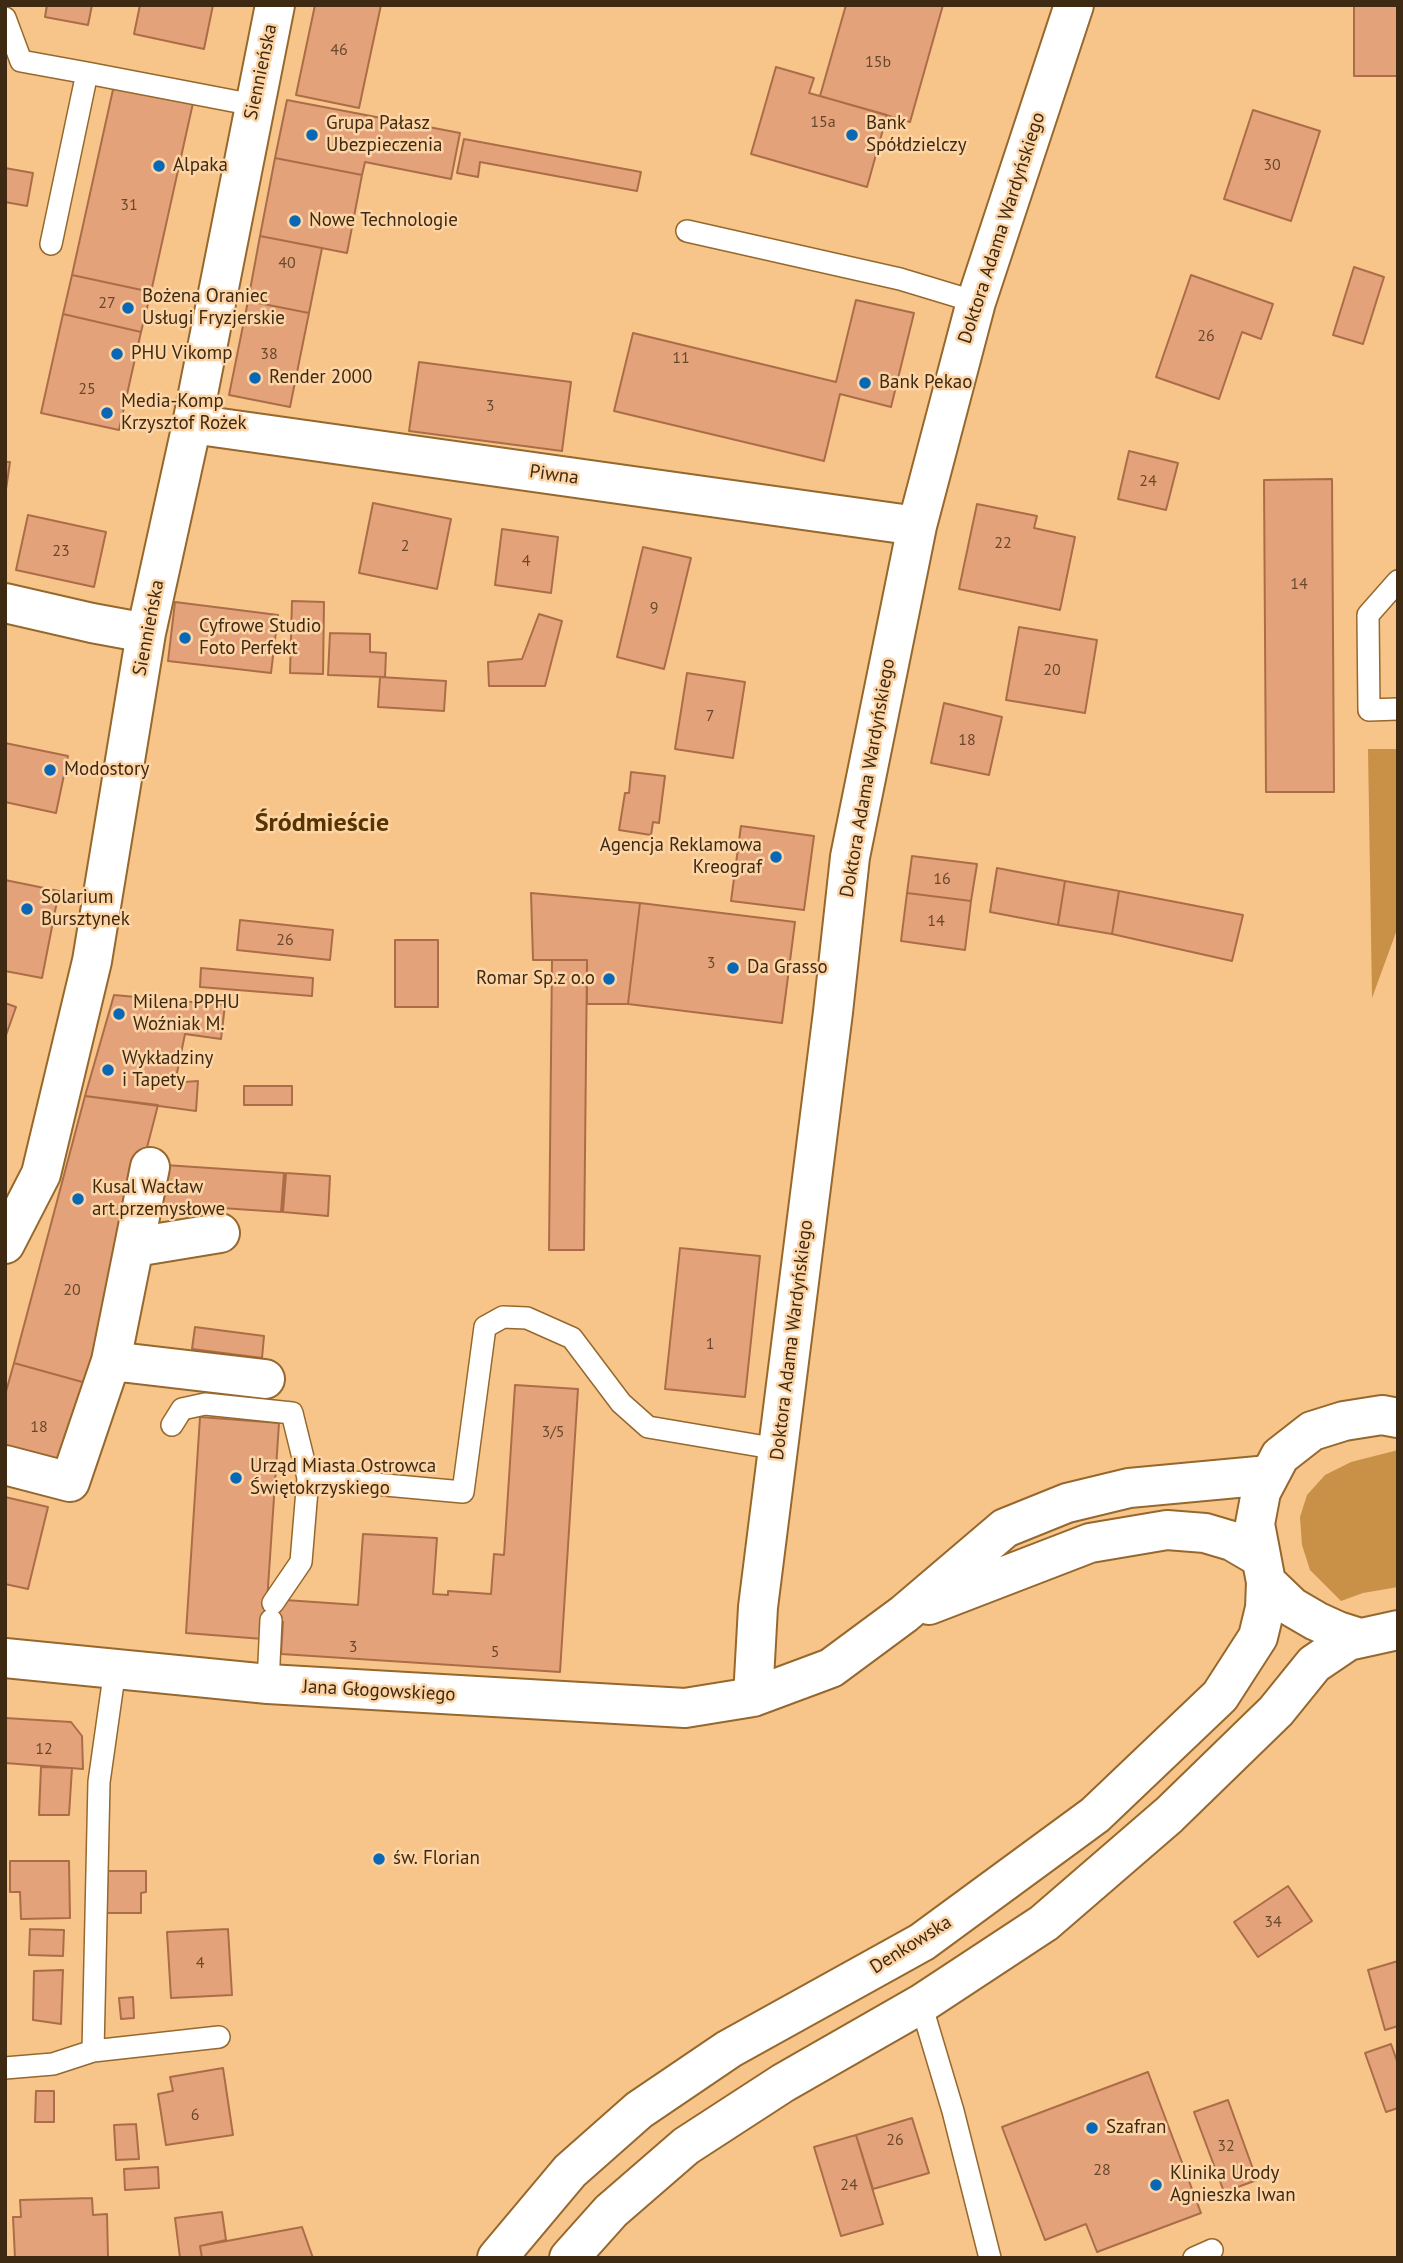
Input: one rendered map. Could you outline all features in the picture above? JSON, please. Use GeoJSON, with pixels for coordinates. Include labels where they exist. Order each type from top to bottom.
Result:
{"type":"FeatureCollection","features":[{"type":"Feature","properties":{"kind":"street","name":"Siennieńska"},"geometry":{"type":"LineString","coordinates":[[5,1244],[41,1174],[92,961],[146,633],[192,424],[275,5]]}},
{"type":"Feature","properties":{"kind":"street","name":"Doktora Adama Wardyńskiego"},"geometry":{"type":"LineString","coordinates":[[753,1697],[758,1606],[850,856],[916,526],[976,302],[1074,5]]}},
{"type":"Feature","properties":{"kind":"street","name":"Piwna"},"geometry":{"type":"LineString","coordinates":[[192,424],[916,526]]}},
{"type":"Feature","properties":{"kind":"street"},"geometry":{"type":"LineString","coordinates":[[5,603],[146,633]]}},
{"type":"Feature","properties":{"kind":"street"},"geometry":{"type":"LineString","coordinates":[[5,1465],[70,1482],[111,1361],[150,1167]]}},
{"type":"Feature","properties":{"kind":"street"},"geometry":{"type":"LineString","coordinates":[[135,1247],[220,1233]]}},
{"type":"Feature","properties":{"kind":"street"},"geometry":{"type":"LineString","coordinates":[[111,1361],[265,1379]]}},
{"type":"Feature","properties":{"kind":"street","name":"Denkowska"},"geometry":{"type":"LineString","coordinates":[[497,2258],[570,2171],[639,2110],[729,2049],[922,1942],[1095,1815],[1220,1696],[1258,1637],[1265,1608],[1264,1570],[1255,1524],[1261,1492],[1280,1456],[1312,1430],[1393,1411]]}},
{"type":"Feature","properties":{"kind":"street"},"geometry":{"type":"LineString","coordinates":[[904,1614],[1005,1528],[1067,1503],[1129,1488],[1269,1475]]}},
{"type":"Feature","properties":{"kind":"street"},"geometry":{"type":"LineString","coordinates":[[904,1614],[1090,1544],[1167,1530],[1205,1533],[1232,1542],[1264,1570],[1293,1606],[1338,1632],[1360,1638]]}},
{"type":"Feature","properties":{"kind":"street","name":"Jana Głogowskiego"},"geometry":{"type":"LineString","coordinates":[[5,1658],[268,1684],[685,1708],[753,1697],[831,1668],[904,1614]]}},
{"type":"Feature","properties":{"kind":"street"},"geometry":{"type":"LineString","coordinates":[[569,2258],[611,2211],[686,2146],[783,2083],[921,2004],[1044,1923],[1169,1815],[1276,1711],[1314,1664],[1337,1647],[1360,1638],[1398,1630]]}},
{"type":"Feature","properties":{"kind":"lane"},"geometry":{"type":"LineString","coordinates":[[5,18],[21,61],[254,104]]}},
{"type":"Feature","properties":{"kind":"lane"},"geometry":{"type":"LineString","coordinates":[[51,244],[87,73]]}},
{"type":"Feature","properties":{"kind":"lane"},"geometry":{"type":"LineString","coordinates":[[687,231],[900,279],[976,302]]}},
{"type":"Feature","properties":{"kind":"lane"},"geometry":{"type":"LineString","coordinates":[[1398,581],[1368,615],[1369,710],[1398,709]]}},
{"type":"Feature","properties":{"kind":"lane"},"geometry":{"type":"LineString","coordinates":[[308,1478],[463,1492],[485,1327],[503,1317],[527,1318],[572,1338],[621,1403],[648,1427],[778,1449]]}},
{"type":"Feature","properties":{"kind":"lane"},"geometry":{"type":"LineString","coordinates":[[172,1425],[182,1409],[205,1404],[292,1413],[308,1478],[301,1562],[272,1611],[268,1684]]}},
{"type":"Feature","properties":{"kind":"lane"},"geometry":{"type":"LineString","coordinates":[[93,2051],[99,1782],[115,1669]]}},
{"type":"Feature","properties":{"kind":"lane"},"geometry":{"type":"LineString","coordinates":[[921,2004],[953,2111],[990,2258]]}},
{"type":"Feature","properties":{"kind":"lane"},"geometry":{"type":"LineString","coordinates":[[5,2068],[53,2064],[93,2051],[219,2037]]}},
{"type":"Feature","properties":{"kind":"shaded area"},"geometry":{"type":"Polygon","coordinates":[[[1368,749],[1398,749],[1398,927],[1372,998],[1368,749]]]}},
{"type":"Feature","properties":{"kind":"shaded area"},"geometry":{"type":"Polygon","coordinates":[[[1398,1450],[1398,1587],[1363,1593],[1341,1601],[1310,1570],[1302,1545],[1300,1517],[1307,1495],[1325,1475],[1351,1462],[1398,1450]]]}},
{"type":"Feature","properties":{"kind":"building"},"geometry":{"type":"Polygon","coordinates":[[[47,5],[92,5],[88,25],[45,17],[47,5]]]}},
{"type":"Feature","properties":{"kind":"building"},"geometry":{"type":"Polygon","coordinates":[[[140,5],[213,5],[204,49],[134,34],[140,5]]]}},
{"type":"Feature","properties":{"kind":"building"},"geometry":{"type":"Polygon","coordinates":[[[315,5],[381,5],[359,108],[296,95],[315,5]]]}},
{"type":"Feature","properties":{"kind":"building"},"geometry":{"type":"Polygon","coordinates":[[[846,5],[943,5],[910,122],[820,96],[846,5]]]}},
{"type":"Feature","properties":{"kind":"building"},"geometry":{"type":"Polygon","coordinates":[[[1354,5],[1398,5],[1398,76],[1354,76],[1354,5]]]}},
{"type":"Feature","properties":{"kind":"building"},"geometry":{"type":"Polygon","coordinates":[[[776,67],[814,78],[809,93],[887,115],[867,187],[751,154],[776,67]]]}},
{"type":"Feature","properties":{"kind":"building"},"geometry":{"type":"Polygon","coordinates":[[[114,85],[193,103],[151,292],[72,275],[114,85]]]}},
{"type":"Feature","properties":{"kind":"building"},"geometry":{"type":"Polygon","coordinates":[[[287,100],[460,133],[451,179],[365,162],[362,175],[275,158],[287,100]]]}},
{"type":"Feature","properties":{"kind":"building"},"geometry":{"type":"Polygon","coordinates":[[[1253,110],[1320,131],[1291,221],[1224,199],[1253,110]]]}},
{"type":"Feature","properties":{"kind":"building"},"geometry":{"type":"Polygon","coordinates":[[[464,139],[641,172],[637,191],[480,162],[478,177],[457,173],[464,139]]]}},
{"type":"Feature","properties":{"kind":"building"},"geometry":{"type":"Polygon","coordinates":[[[275,158],[362,175],[347,253],[260,236],[275,158]]]}},
{"type":"Feature","properties":{"kind":"building"},"geometry":{"type":"Polygon","coordinates":[[[5,168],[33,173],[27,206],[5,202],[5,168]]]}},
{"type":"Feature","properties":{"kind":"building"},"geometry":{"type":"Polygon","coordinates":[[[260,236],[322,248],[309,313],[248,301],[260,236]]]}},
{"type":"Feature","properties":{"kind":"building"},"geometry":{"type":"Polygon","coordinates":[[[1354,267],[1384,277],[1363,344],[1333,335],[1354,267]]]}},
{"type":"Feature","properties":{"kind":"building"},"geometry":{"type":"Polygon","coordinates":[[[72,275],[151,292],[141,332],[63,314],[72,275]]]}},
{"type":"Feature","properties":{"kind":"building"},"geometry":{"type":"Polygon","coordinates":[[[1191,275],[1273,304],[1261,339],[1242,332],[1219,399],[1156,377],[1191,275]]]}},
{"type":"Feature","properties":{"kind":"building"},"geometry":{"type":"Polygon","coordinates":[[[856,300],[914,313],[891,407],[840,394],[824,461],[614,411],[633,333],[836,382],[856,300]]]}},
{"type":"Feature","properties":{"kind":"building"},"geometry":{"type":"Polygon","coordinates":[[[248,301],[309,313],[290,407],[229,395],[248,301]]]}},
{"type":"Feature","properties":{"kind":"building"},"geometry":{"type":"Polygon","coordinates":[[[63,314],[141,332],[119,430],[41,413],[63,314]]]}},
{"type":"Feature","properties":{"kind":"building"},"geometry":{"type":"Polygon","coordinates":[[[419,362],[571,382],[562,451],[409,431],[419,362]]]}},
{"type":"Feature","properties":{"kind":"building"},"geometry":{"type":"Polygon","coordinates":[[[1129,451],[1178,463],[1166,510],[1118,499],[1129,451]]]}},
{"type":"Feature","properties":{"kind":"building"},"geometry":{"type":"Polygon","coordinates":[[[5,462],[10,462],[5,496],[5,462]]]}},
{"type":"Feature","properties":{"kind":"building"},"geometry":{"type":"Polygon","coordinates":[[[1332,479],[1334,792],[1266,792],[1264,480],[1332,479]]]}},
{"type":"Feature","properties":{"kind":"building"},"geometry":{"type":"Polygon","coordinates":[[[373,503],[451,519],[437,589],[359,573],[373,503]]]}},
{"type":"Feature","properties":{"kind":"building"},"geometry":{"type":"Polygon","coordinates":[[[977,504],[1037,516],[1034,528],[1075,537],[1060,610],[959,589],[977,504]]]}},
{"type":"Feature","properties":{"kind":"building"},"geometry":{"type":"Polygon","coordinates":[[[28,515],[106,532],[94,587],[16,570],[28,515]]]}},
{"type":"Feature","properties":{"kind":"building"},"geometry":{"type":"Polygon","coordinates":[[[502,529],[558,537],[551,593],[495,585],[502,529]]]}},
{"type":"Feature","properties":{"kind":"building"},"geometry":{"type":"Polygon","coordinates":[[[643,547],[691,558],[664,669],[617,657],[643,547]]]}},
{"type":"Feature","properties":{"kind":"building"},"geometry":{"type":"Polygon","coordinates":[[[292,601],[324,602],[323,674],[290,673],[292,601]]]}},
{"type":"Feature","properties":{"kind":"building"},"geometry":{"type":"Polygon","coordinates":[[[175,602],[278,615],[271,673],[168,661],[175,602]]]}},
{"type":"Feature","properties":{"kind":"building"},"geometry":{"type":"Polygon","coordinates":[[[539,614],[562,621],[545,686],[489,686],[488,662],[522,659],[539,614]]]}},
{"type":"Feature","properties":{"kind":"building"},"geometry":{"type":"Polygon","coordinates":[[[1019,627],[1097,640],[1085,713],[1006,700],[1019,627]]]}},
{"type":"Feature","properties":{"kind":"building"},"geometry":{"type":"Polygon","coordinates":[[[330,633],[370,634],[370,652],[386,653],[385,677],[328,675],[330,633]]]}},
{"type":"Feature","properties":{"kind":"building"},"geometry":{"type":"Polygon","coordinates":[[[687,673],[745,682],[733,758],[675,749],[687,673]]]}},
{"type":"Feature","properties":{"kind":"building"},"geometry":{"type":"Polygon","coordinates":[[[380,677],[446,681],[444,711],[378,707],[380,677]]]}},
{"type":"Feature","properties":{"kind":"building"},"geometry":{"type":"Polygon","coordinates":[[[944,703],[1002,717],[989,775],[931,763],[944,703]]]}},
{"type":"Feature","properties":{"kind":"building"},"geometry":{"type":"Polygon","coordinates":[[[5,743],[68,756],[56,813],[5,802],[5,743]]]}},
{"type":"Feature","properties":{"kind":"building"},"geometry":{"type":"Polygon","coordinates":[[[631,772],[665,776],[659,823],[653,822],[651,835],[619,830],[625,793],[629,793],[631,772]]]}},
{"type":"Feature","properties":{"kind":"building"},"geometry":{"type":"Polygon","coordinates":[[[741,826],[814,836],[804,910],[731,901],[741,826]]]}},
{"type":"Feature","properties":{"kind":"building"},"geometry":{"type":"Polygon","coordinates":[[[912,856],[977,864],[971,901],[907,893],[912,856]]]}},
{"type":"Feature","properties":{"kind":"building"},"geometry":{"type":"Polygon","coordinates":[[[997,868],[1065,881],[1058,925],[990,912],[997,868]]]}},
{"type":"Feature","properties":{"kind":"building"},"geometry":{"type":"Polygon","coordinates":[[[5,880],[59,891],[42,978],[5,971],[5,880]]]}},
{"type":"Feature","properties":{"kind":"building"},"geometry":{"type":"Polygon","coordinates":[[[1065,881],[1119,891],[1112,934],[1058,925],[1065,881]]]}},
{"type":"Feature","properties":{"kind":"building"},"geometry":{"type":"Polygon","coordinates":[[[1119,891],[1243,915],[1232,961],[1112,934],[1119,891]]]}},
{"type":"Feature","properties":{"kind":"building"},"geometry":{"type":"Polygon","coordinates":[[[531,893],[640,903],[628,1004],[587,1004],[587,960],[533,960],[531,893]]]}},
{"type":"Feature","properties":{"kind":"building"},"geometry":{"type":"Polygon","coordinates":[[[907,893],[971,901],[965,950],[901,941],[907,893]]]}},
{"type":"Feature","properties":{"kind":"building"},"geometry":{"type":"Polygon","coordinates":[[[640,903],[795,922],[782,1023],[628,1004],[640,903]]]}},
{"type":"Feature","properties":{"kind":"building"},"geometry":{"type":"Polygon","coordinates":[[[240,920],[333,930],[330,960],[237,950],[240,920]]]}},
{"type":"Feature","properties":{"kind":"building"},"geometry":{"type":"Polygon","coordinates":[[[395,940],[438,940],[438,1007],[395,1007],[395,940]]]}},
{"type":"Feature","properties":{"kind":"building"},"geometry":{"type":"Polygon","coordinates":[[[552,960],[587,960],[584,1250],[549,1250],[552,960]]]}},
{"type":"Feature","properties":{"kind":"building"},"geometry":{"type":"Polygon","coordinates":[[[201,968],[313,978],[312,996],[200,987],[201,968]]]}},
{"type":"Feature","properties":{"kind":"building"},"geometry":{"type":"Polygon","coordinates":[[[114,995],[225,1005],[221,1039],[185,1034],[177,1073],[184,1082],[198,1081],[196,1111],[85,1096],[114,995]]]}},
{"type":"Feature","properties":{"kind":"building"},"geometry":{"type":"Polygon","coordinates":[[[5,1003],[16,1007],[5,1038],[5,1003]]]}},
{"type":"Feature","properties":{"kind":"building"},"geometry":{"type":"Polygon","coordinates":[[[244,1086],[292,1086],[292,1105],[244,1105],[244,1086]]]}},
{"type":"Feature","properties":{"kind":"building"},"geometry":{"type":"Polygon","coordinates":[[[85,1096],[158,1105],[86,1383],[14,1363],[85,1096]]]}},
{"type":"Feature","properties":{"kind":"building"},"geometry":{"type":"Polygon","coordinates":[[[165,1165],[284,1173],[281,1212],[162,1204],[165,1165]]]}},
{"type":"Feature","properties":{"kind":"building"},"geometry":{"type":"Polygon","coordinates":[[[286,1173],[330,1176],[328,1216],[283,1212],[286,1173]]]}},
{"type":"Feature","properties":{"kind":"building"},"geometry":{"type":"Polygon","coordinates":[[[680,1248],[760,1256],[745,1397],[665,1389],[680,1248]]]}},
{"type":"Feature","properties":{"kind":"building"},"geometry":{"type":"Polygon","coordinates":[[[195,1327],[264,1336],[262,1358],[192,1349],[195,1327]]]}},
{"type":"Feature","properties":{"kind":"building"},"geometry":{"type":"Polygon","coordinates":[[[14,1363],[86,1383],[60,1475],[5,1460],[5,1395],[14,1363]]]}},
{"type":"Feature","properties":{"kind":"building","name":"Urząd Miasta Ostrowca Świętokrzyskiego"},"geometry":{"type":"Polygon","coordinates":[[[515,1385],[578,1389],[560,1672],[281,1654],[283,1622],[271,1620],[263,1639],[186,1633],[200,1417],[279,1423],[267,1602],[285,1600],[358,1605],[363,1534],[437,1538],[433,1594],[448,1595],[448,1591],[491,1594],[494,1554],[504,1555],[515,1385]]]}},
{"type":"Feature","properties":{"kind":"building"},"geometry":{"type":"Polygon","coordinates":[[[5,1497],[48,1507],[28,1589],[5,1584],[5,1497]]]}},
{"type":"Feature","properties":{"kind":"building"},"geometry":{"type":"Polygon","coordinates":[[[5,1718],[71,1722],[82,1736],[83,1769],[5,1763],[5,1718]]]}},
{"type":"Feature","properties":{"kind":"building"},"geometry":{"type":"Polygon","coordinates":[[[41,1767],[72,1768],[69,1815],[39,1815],[41,1767]]]}},
{"type":"Feature","properties":{"kind":"building"},"geometry":{"type":"Polygon","coordinates":[[[10,1861],[69,1861],[70,1918],[21,1919],[20,1892],[10,1892],[10,1861]]]}},
{"type":"Feature","properties":{"kind":"building"},"geometry":{"type":"Polygon","coordinates":[[[108,1871],[146,1871],[146,1892],[141,1893],[141,1913],[106,1913],[108,1871]]]}},
{"type":"Feature","properties":{"kind":"building"},"geometry":{"type":"Polygon","coordinates":[[[1288,1886],[1312,1921],[1258,1957],[1234,1922],[1288,1886]]]}},
{"type":"Feature","properties":{"kind":"building"},"geometry":{"type":"Polygon","coordinates":[[[30,1929],[64,1930],[63,1956],[29,1955],[30,1929]]]}},
{"type":"Feature","properties":{"kind":"building"},"geometry":{"type":"Polygon","coordinates":[[[228,1929],[232,1995],[171,1998],[167,1932],[228,1929]]]}},
{"type":"Feature","properties":{"kind":"building"},"geometry":{"type":"Polygon","coordinates":[[[1398,1961],[1398,2026],[1385,2030],[1368,1970],[1398,1961]]]}},
{"type":"Feature","properties":{"kind":"building"},"geometry":{"type":"Polygon","coordinates":[[[63,1970],[61,2024],[33,2020],[34,1971],[63,1970]]]}},
{"type":"Feature","properties":{"kind":"building"},"geometry":{"type":"Polygon","coordinates":[[[133,1997],[134,2018],[121,2019],[119,1998],[133,1997]]]}},
{"type":"Feature","properties":{"kind":"building"},"geometry":{"type":"Polygon","coordinates":[[[1391,2044],[1398,2064],[1398,2108],[1386,2112],[1365,2053],[1391,2044]]]}},
{"type":"Feature","properties":{"kind":"building"},"geometry":{"type":"Polygon","coordinates":[[[223,2068],[233,2135],[166,2145],[158,2094],[173,2091],[170,2077],[223,2068]]]}},
{"type":"Feature","properties":{"kind":"building"},"geometry":{"type":"Polygon","coordinates":[[[1148,2072],[1201,2213],[1097,2252],[1086,2224],[1045,2240],[1002,2127],[1148,2072]]]}},
{"type":"Feature","properties":{"kind":"building"},"geometry":{"type":"Polygon","coordinates":[[[36,2091],[54,2091],[54,2122],[35,2122],[36,2091]]]}},
{"type":"Feature","properties":{"kind":"building"},"geometry":{"type":"Polygon","coordinates":[[[1228,2100],[1257,2180],[1224,2192],[1194,2112],[1228,2100]]]}},
{"type":"Feature","properties":{"kind":"building"},"geometry":{"type":"Polygon","coordinates":[[[912,2118],[929,2173],[873,2189],[856,2135],[912,2118]]]}},
{"type":"Feature","properties":{"kind":"building"},"geometry":{"type":"Polygon","coordinates":[[[136,2124],[139,2159],[116,2160],[114,2125],[136,2124]]]}},
{"type":"Feature","properties":{"kind":"building"},"geometry":{"type":"Polygon","coordinates":[[[856,2135],[883,2224],[841,2236],[814,2147],[856,2135]]]}},
{"type":"Feature","properties":{"kind":"building"},"geometry":{"type":"Polygon","coordinates":[[[158,2167],[159,2188],[125,2190],[124,2169],[158,2167]]]}},
{"type":"Feature","properties":{"kind":"building"},"geometry":{"type":"Polygon","coordinates":[[[92,2198],[93,2215],[107,2214],[108,2257],[15,2258],[13,2217],[21,2217],[20,2200],[92,2198]]]}},
{"type":"Feature","properties":{"kind":"building"},"geometry":{"type":"Polygon","coordinates":[[[222,2212],[226,2240],[200,2246],[202,2258],[180,2258],[175,2218],[222,2212]]]}},
{"type":"Feature","properties":{"kind":"building"},"geometry":{"type":"Polygon","coordinates":[[[302,2227],[313,2258],[202,2258],[200,2246],[302,2227]]]}},
{"type":"Feature","properties":{"kind":"place","name":"Grupa Pałasz Ubezpieczenia"},"geometry":{"type":"Point","coordinates":[312,135]}},
{"type":"Feature","properties":{"kind":"place","name":"Bank Spółdzielczy"},"geometry":{"type":"Point","coordinates":[852,135]}},
{"type":"Feature","properties":{"kind":"place","name":"Alpaka"},"geometry":{"type":"Point","coordinates":[159,166]}},
{"type":"Feature","properties":{"kind":"place","name":"Nowe Technologie"},"geometry":{"type":"Point","coordinates":[295,221]}},
{"type":"Feature","properties":{"kind":"place","name":"Bożena Oraniec Usługi Fryzjerskie"},"geometry":{"type":"Point","coordinates":[128,308]}},
{"type":"Feature","properties":{"kind":"place","name":"PHU Vikomp"},"geometry":{"type":"Point","coordinates":[117,354]}},
{"type":"Feature","properties":{"kind":"place","name":"Render 2000"},"geometry":{"type":"Point","coordinates":[255,378]}},
{"type":"Feature","properties":{"kind":"place","name":"Bank Pekao"},"geometry":{"type":"Point","coordinates":[865,383]}},
{"type":"Feature","properties":{"kind":"place","name":"Media-Komp Krzysztof Rożek"},"geometry":{"type":"Point","coordinates":[107,413]}},
{"type":"Feature","properties":{"kind":"place","name":"Cyfrowe Studio Foto Perfekt"},"geometry":{"type":"Point","coordinates":[185,638]}},
{"type":"Feature","properties":{"kind":"place","name":"Modostory"},"geometry":{"type":"Point","coordinates":[50,770]}},
{"type":"Feature","properties":{"kind":"place","name":"Agencja Reklamowa Kreograf"},"geometry":{"type":"Point","coordinates":[776,857]}},
{"type":"Feature","properties":{"kind":"place","name":"Solarium Bursztynek"},"geometry":{"type":"Point","coordinates":[27,909]}},
{"type":"Feature","properties":{"kind":"place","name":"Da Grasso"},"geometry":{"type":"Point","coordinates":[733,968]}},
{"type":"Feature","properties":{"kind":"place","name":"Romar Sp.z o.o"},"geometry":{"type":"Point","coordinates":[609,979]}},
{"type":"Feature","properties":{"kind":"place","name":"Milena PPHU Woźniak M."},"geometry":{"type":"Point","coordinates":[119,1014]}},
{"type":"Feature","properties":{"kind":"place","name":"Wykładziny i Tapety"},"geometry":{"type":"Point","coordinates":[108,1070]}},
{"type":"Feature","properties":{"kind":"place","name":"Kusal Wacław art.przemysłowe"},"geometry":{"type":"Point","coordinates":[78,1199]}},
{"type":"Feature","properties":{"kind":"place","name":"Urząd Miasta Ostrowca Świętokrzyskiego"},"geometry":{"type":"Point","coordinates":[236,1478]}},
{"type":"Feature","properties":{"kind":"place","name":"św. Florian"},"geometry":{"type":"Point","coordinates":[379,1859]}},
{"type":"Feature","properties":{"kind":"place","name":"Szafran"},"geometry":{"type":"Point","coordinates":[1092,2128]}},
{"type":"Feature","properties":{"kind":"place","name":"Klinika Urody Agnieszka Iwan"},"geometry":{"type":"Point","coordinates":[1156,2185]}},
{"type":"Feature","properties":{"kind":"district","name":"Śródmieście"},"geometry":{"type":"Point","coordinates":[322,824]}}]}
